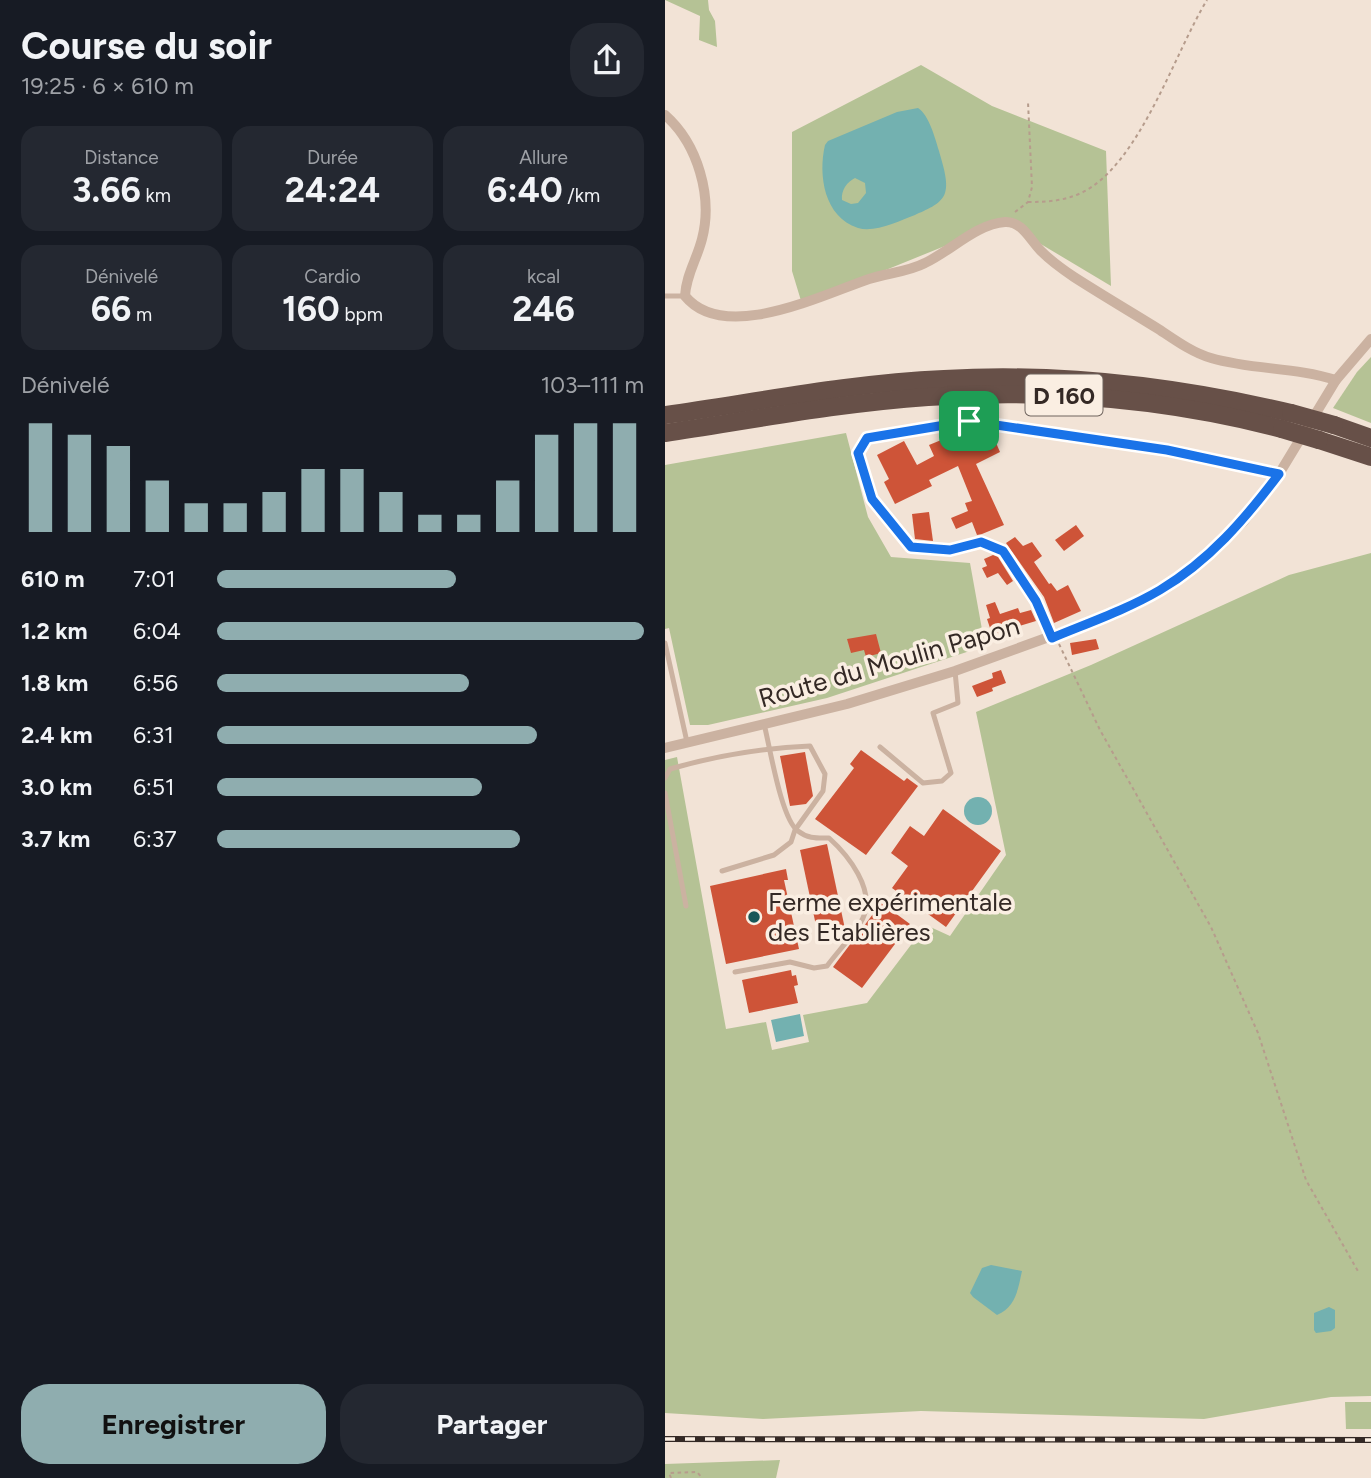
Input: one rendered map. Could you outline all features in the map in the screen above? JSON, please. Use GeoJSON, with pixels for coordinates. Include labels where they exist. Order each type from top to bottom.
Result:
{"type":"FeatureCollection","features":[{"type":"Feature","properties":{"kind":"highway","name":"D 160"},"geometry":{"type":"LineString","coordinates":[[665,415],[878,384],[989,377],[1047,377],[1129,383],[1230,399],[1291,413],[1371,438]]}},
{"type":"Feature","properties":{"kind":"highway","name":"D 160"},"geometry":{"type":"LineString","coordinates":[[665,433],[889,401],[986,394],[1058,395],[1123,400],[1199,411],[1282,429],[1371,457]]}},
{"type":"Feature","properties":{"kind":"street"},"geometry":{"type":"LineString","coordinates":[[665,115],[687,142],[698,164],[705,190],[702,239],[686,281],[685,296],[693,306],[709,313],[749,316],[802,304],[871,279],[924,264],[990,225],[1010,222],[1021,228],[1040,250],[1063,270],[1183,345],[1207,357],[1239,365],[1313,373],[1336,380]]}},
{"type":"Feature","properties":{"kind":"street","name":"Route du Moulin Papon"},"geometry":{"type":"LineString","coordinates":[[665,748],[847,704],[955,671],[1052,638],[1107,616],[1160,590],[1205,557],[1244,521],[1279,474],[1336,380],[1371,339]]}},
{"type":"Feature","properties":{"kind":"street"},"geometry":{"type":"LineString","coordinates":[[1041,431],[969,421],[867,438],[858,453],[872,499],[911,547],[950,550],[981,542],[1003,551],[1036,601],[1052,638]]}},
{"type":"Feature","properties":{"kind":"lane"},"geometry":{"type":"LineString","coordinates":[[665,296],[685,296]]}},
{"type":"Feature","properties":{"kind":"lane"},"geometry":{"type":"LineString","coordinates":[[665,643],[667,662],[687,742]]}},
{"type":"Feature","properties":{"kind":"lane"},"geometry":{"type":"LineString","coordinates":[[880,747],[923,783],[942,781],[951,774],[933,713],[958,703],[955,671]]}},
{"type":"Feature","properties":{"kind":"lane"},"geometry":{"type":"LineString","coordinates":[[735,972],[790,962],[814,968],[827,966],[864,916],[866,893],[842,850],[829,838],[809,838],[795,830],[786,816],[764,724]]}},
{"type":"Feature","properties":{"kind":"lane"},"geometry":{"type":"LineString","coordinates":[[665,778],[670,769],[691,763],[771,747],[810,746],[825,774],[823,791],[795,830],[791,842],[774,855],[722,871]]}},
{"type":"Feature","properties":{"kind":"lane"},"geometry":{"type":"LineString","coordinates":[[665,793],[686,906]]}},
{"type":"Feature","properties":{"kind":"path"},"geometry":{"type":"LineString","coordinates":[[1010,222],[1015,211],[1028,202],[1055,202],[1081,193],[1099,182],[1127,152],[1207,0]]}},
{"type":"Feature","properties":{"kind":"path"},"geometry":{"type":"LineString","coordinates":[[1028,102],[1032,187],[1028,202]]}},
{"type":"Feature","properties":{"kind":"path"},"geometry":{"type":"LineString","coordinates":[[1041,431],[1167,450],[1279,474]]}},
{"type":"Feature","properties":{"kind":"path"},"geometry":{"type":"LineString","coordinates":[[1052,638],[1060,645],[1100,730],[1211,926],[1258,1033],[1306,1180],[1359,1273]]}},
{"type":"Feature","properties":{"kind":"path"},"geometry":{"type":"LineString","coordinates":[[671,1478],[669,1473],[697,1472],[702,1478]]}},
{"type":"Feature","properties":{"kind":"green space"},"geometry":{"type":"Polygon","coordinates":[[[665,0],[708,0],[709,10],[715,21],[717,47],[699,40],[700,16],[665,0]]]}},
{"type":"Feature","properties":{"kind":"green space"},"geometry":{"type":"Polygon","coordinates":[[[921,65],[992,106],[1106,151],[1111,286],[1004,222],[802,304],[792,271],[792,132],[921,65]]]}},
{"type":"Feature","properties":{"kind":"green space"},"geometry":{"type":"Polygon","coordinates":[[[1371,357],[1371,423],[1333,408],[1357,372],[1371,357]]]}},
{"type":"Feature","properties":{"kind":"green space"},"geometry":{"type":"Polygon","coordinates":[[[846,433],[868,517],[891,557],[970,563],[985,646],[827,698],[708,725],[690,725],[669,628],[665,629],[665,465],[846,433]]]}},
{"type":"Feature","properties":{"kind":"green space"},"geometry":{"type":"Polygon","coordinates":[[[1371,553],[1371,1396],[1331,1397],[1204,1419],[921,1411],[763,1419],[665,1413],[665,760],[677,757],[726,1029],[766,1022],[772,1050],[809,1042],[803,1015],[867,1003],[926,925],[950,936],[1006,855],[976,712],[1091,665],[1289,575],[1371,553]]]}},
{"type":"Feature","properties":{"kind":"green space"},"geometry":{"type":"Polygon","coordinates":[[[1345,1402],[1371,1402],[1371,1429],[1346,1429],[1345,1402]]]}},
{"type":"Feature","properties":{"kind":"green space"},"geometry":{"type":"Polygon","coordinates":[[[780,1460],[776,1478],[665,1478],[665,1464],[780,1460]]]}},
{"type":"Feature","properties":{"kind":"water"},"geometry":{"type":"Polygon","coordinates":[[[918,108],[925,116],[943,166],[945,193],[936,204],[915,215],[879,228],[858,228],[838,215],[826,194],[822,169],[825,145],[828,141],[897,112],[918,108]],[[855,178],[852,180],[844,190],[842,200],[851,204],[858,203],[866,193],[865,183],[855,178]]]}},
{"type":"Feature","properties":{"kind":"water"},"geometry":{"type":"Polygon","coordinates":[[[978,797],[988,801],[992,811],[988,821],[978,825],[968,821],[964,811],[968,801],[978,797]]]}},
{"type":"Feature","properties":{"kind":"water"},"geometry":{"type":"Polygon","coordinates":[[[800,1014],[804,1036],[776,1042],[771,1020],[800,1014]]]}},
{"type":"Feature","properties":{"kind":"water"},"geometry":{"type":"Polygon","coordinates":[[[991,1265],[1022,1271],[1012,1302],[997,1315],[970,1293],[982,1268],[991,1265]]]}},
{"type":"Feature","properties":{"kind":"water"},"geometry":{"type":"Polygon","coordinates":[[[1329,1307],[1335,1310],[1335,1328],[1316,1333],[1314,1313],[1329,1307]]]}},
{"type":"Feature","properties":{"kind":"building"},"geometry":{"type":"Polygon","coordinates":[[[968,429],[975,444],[993,436],[1000,452],[976,464],[1004,525],[977,535],[972,522],[956,529],[951,518],[968,511],[965,503],[972,501],[958,466],[929,480],[932,486],[895,504],[884,482],[889,479],[877,455],[904,441],[917,465],[934,456],[929,445],[968,429]]]}},
{"type":"Feature","properties":{"kind":"building"},"geometry":{"type":"Polygon","coordinates":[[[929,512],[933,541],[915,539],[912,514],[929,512]]]}},
{"type":"Feature","properties":{"kind":"building"},"geometry":{"type":"Polygon","coordinates":[[[1076,525],[1084,536],[1064,551],[1055,540],[1076,525]]]}},
{"type":"Feature","properties":{"kind":"building"},"geometry":{"type":"Polygon","coordinates":[[[1015,537],[1023,546],[1032,542],[1042,556],[1034,562],[1049,584],[1057,591],[1068,585],[1081,611],[1054,623],[1044,597],[1006,543],[1015,537]]]}},
{"type":"Feature","properties":{"kind":"building"},"geometry":{"type":"Polygon","coordinates":[[[993,555],[998,557],[1013,581],[1007,585],[998,573],[987,578],[982,568],[987,566],[984,559],[993,555]]]}},
{"type":"Feature","properties":{"kind":"building"},"geometry":{"type":"Polygon","coordinates":[[[995,602],[1000,614],[1018,608],[1020,613],[1031,610],[1036,621],[992,634],[986,605],[995,602]]]}},
{"type":"Feature","properties":{"kind":"building"},"geometry":{"type":"Polygon","coordinates":[[[876,634],[881,653],[866,657],[864,650],[851,653],[847,639],[876,634]]]}},
{"type":"Feature","properties":{"kind":"building"},"geometry":{"type":"Polygon","coordinates":[[[1096,639],[1099,649],[1072,655],[1070,643],[1096,639]]]}},
{"type":"Feature","properties":{"kind":"building"},"geometry":{"type":"Polygon","coordinates":[[[1001,670],[1006,683],[977,697],[972,686],[993,678],[992,673],[1001,670]]]}},
{"type":"Feature","properties":{"kind":"building"},"geometry":{"type":"Polygon","coordinates":[[[861,750],[904,781],[907,778],[918,786],[866,855],[815,819],[854,768],[850,764],[861,750]]]}},
{"type":"Feature","properties":{"kind":"building"},"geometry":{"type":"Polygon","coordinates":[[[805,752],[813,796],[806,804],[790,806],[780,756],[805,752]]]}},
{"type":"Feature","properties":{"kind":"building"},"geometry":{"type":"Polygon","coordinates":[[[943,809],[1001,851],[946,927],[892,888],[908,866],[891,853],[910,826],[924,836],[943,809]]]}},
{"type":"Feature","properties":{"kind":"building"},"geometry":{"type":"Polygon","coordinates":[[[827,844],[845,929],[818,935],[800,850],[827,844]]]}},
{"type":"Feature","properties":{"kind":"building","name":"Ferme expérimentale des Etablières"},"geometry":{"type":"Polygon","coordinates":[[[786,869],[788,880],[784,880],[799,949],[726,964],[710,886],[786,869]]]}},
{"type":"Feature","properties":{"kind":"building"},"geometry":{"type":"Polygon","coordinates":[[[876,899],[910,924],[862,988],[833,967],[876,910],[871,906],[876,899]]]}},
{"type":"Feature","properties":{"kind":"building"},"geometry":{"type":"Polygon","coordinates":[[[791,970],[792,976],[796,975],[798,985],[794,986],[798,1003],[749,1013],[742,980],[791,970]]]}},
{"type":"Feature","properties":{"kind":"railway"},"geometry":{"type":"LineString","coordinates":[[665,1439],[1371,1440]]}},
{"type":"Feature","properties":{"kind":"place","name":"Ferme expérimentale des Etablières"},"geometry":{"type":"Point","coordinates":[754,917]}},
{"type":"Feature","properties":{"kind":"route"},"geometry":{"type":"LineString","coordinates":[[969,421],[1167,450],[1279,474],[1244,521],[1205,557],[1160,590],[1107,616],[1052,638],[1036,601],[1003,551],[981,542],[950,550],[911,547],[872,499],[858,453],[867,438],[969,421]]}}]}
